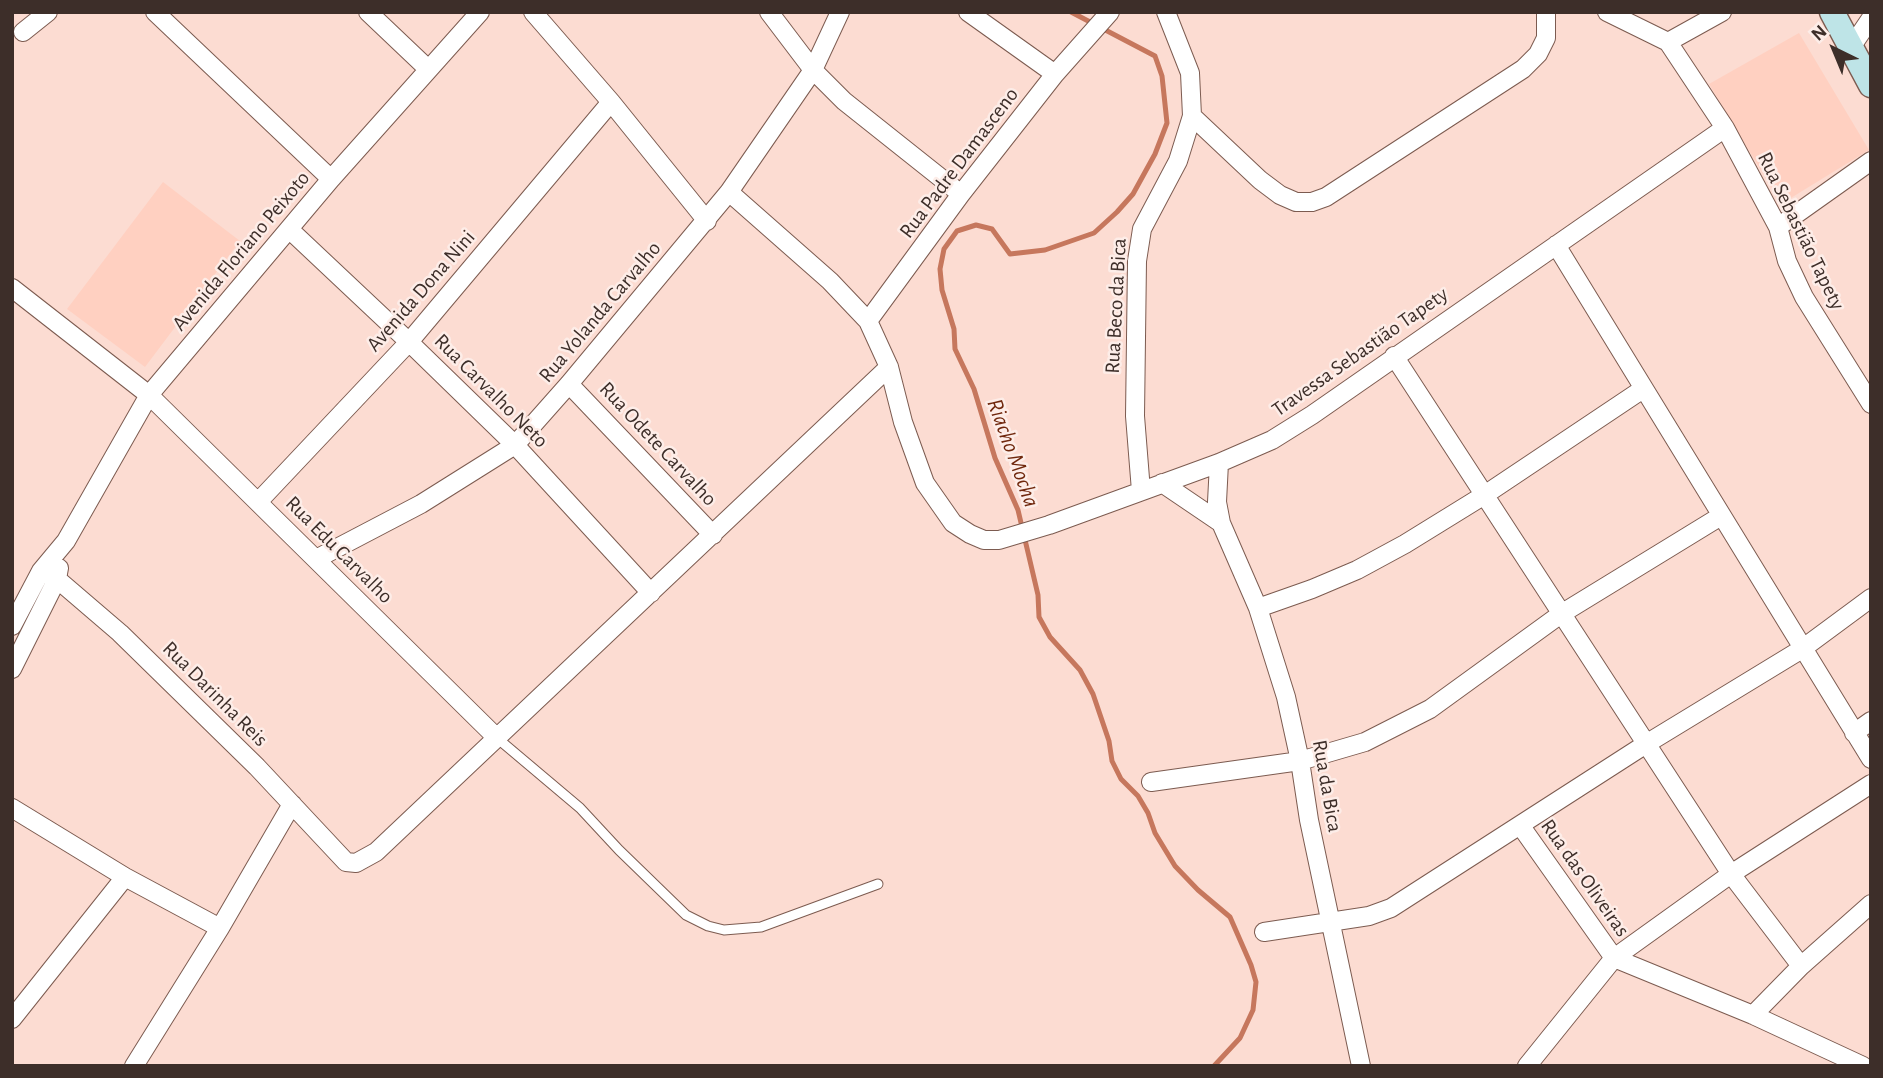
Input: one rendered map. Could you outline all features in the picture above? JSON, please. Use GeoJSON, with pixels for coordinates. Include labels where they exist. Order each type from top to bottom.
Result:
{"type":"FeatureCollection","features":[{"type":"Feature","properties":{"kind":"main road"},"geometry":{"type":"LineString","coordinates":[[1832,12],[1871,85]]}},
{"type":"Feature","properties":{"kind":"street"},"geometry":{"type":"LineString","coordinates":[[23,32],[48,12]]}},
{"type":"Feature","properties":{"kind":"street"},"geometry":{"type":"LineString","coordinates":[[155,12],[331,179]]}},
{"type":"Feature","properties":{"kind":"street"},"geometry":{"type":"LineString","coordinates":[[368,12],[428,69]]}},
{"type":"Feature","properties":{"kind":"street","name":"Avenida Floriano Peixoto"},"geometry":{"type":"LineString","coordinates":[[12,670],[49,575],[149,395],[331,179],[480,12]]}},
{"type":"Feature","properties":{"kind":"street"},"geometry":{"type":"LineString","coordinates":[[533,12],[611,102],[707,221]]}},
{"type":"Feature","properties":{"kind":"street"},"geometry":{"type":"LineString","coordinates":[[769,12],[813,70],[872,126],[961,194]]}},
{"type":"Feature","properties":{"kind":"street","name":"Rua Yolanda Carvalho"},"geometry":{"type":"LineString","coordinates":[[316,559],[421,504],[515,446],[729,192],[813,70],[841,12]]}},
{"type":"Feature","properties":{"kind":"street"},"geometry":{"type":"LineString","coordinates":[[968,12],[1055,74]]}},
{"type":"Feature","properties":{"kind":"street","name":"Rua Beco da Bica"},"geometry":{"type":"LineString","coordinates":[[1141,491],[1135,416],[1137,261],[1142,229],[1178,161],[1192,116],[1190,73],[1166,12]]}},
{"type":"Feature","properties":{"kind":"street"},"geometry":{"type":"LineString","coordinates":[[1192,116],[1260,180],[1280,195],[1296,202],[1312,202],[1326,197],[1523,69],[1538,54],[1546,38],[1546,12]]}},
{"type":"Feature","properties":{"kind":"street"},"geometry":{"type":"LineString","coordinates":[[1607,12],[1668,42],[1722,12]]}},
{"type":"Feature","properties":{"kind":"street","name":"Rua Padre Damasceno"},"geometry":{"type":"LineString","coordinates":[[868,321],[961,194],[1055,74],[1107,15]]}},
{"type":"Feature","properties":{"kind":"street"},"geometry":{"type":"LineString","coordinates":[[1852,46],[1871,18]]}},
{"type":"Feature","properties":{"kind":"street","name":"Rua Sebastião Tapety"},"geometry":{"type":"LineString","coordinates":[[1668,42],[1725,128],[1778,227],[1787,261],[1804,298],[1871,404]]}},
{"type":"Feature","properties":{"kind":"street","name":"Avenida Dona Nini"},"geometry":{"type":"LineString","coordinates":[[258,502],[409,342],[611,102]]}},
{"type":"Feature","properties":{"kind":"street","name":"Travessa Sebastião Tapety"},"geometry":{"type":"LineString","coordinates":[[889,367],[903,422],[925,483],[953,523],[984,540],[999,540],[1019,535],[1219,463],[1272,440],[1725,128]]}},
{"type":"Feature","properties":{"kind":"street"},"geometry":{"type":"LineString","coordinates":[[1778,227],[1871,161]]}},
{"type":"Feature","properties":{"kind":"street"},"geometry":{"type":"LineString","coordinates":[[497,738],[889,367],[868,321],[830,281],[729,192]]}},
{"type":"Feature","properties":{"kind":"street","name":"Rua Carvalho Neto"},"geometry":{"type":"LineString","coordinates":[[290,230],[515,446],[651,593]]}},
{"type":"Feature","properties":{"kind":"street"},"geometry":{"type":"LineString","coordinates":[[1556,245],[1871,760]]}},
{"type":"Feature","properties":{"kind":"street","name":"Rua Edu Carvalho"},"geometry":{"type":"LineString","coordinates":[[12,288],[149,395],[497,738]]}},
{"type":"Feature","properties":{"kind":"street"},"geometry":{"type":"LineString","coordinates":[[1395,356],[1731,874],[1801,966]]}},
{"type":"Feature","properties":{"kind":"street","name":"Rua Odete Carvalho"},"geometry":{"type":"LineString","coordinates":[[569,384],[712,535]]}},
{"type":"Feature","properties":{"kind":"street"},"geometry":{"type":"LineString","coordinates":[[1258,608],[1357,570],[1405,544],[1486,494],[1643,389]]}},
{"type":"Feature","properties":{"kind":"street","name":"Rua da Bica"},"geometry":{"type":"LineString","coordinates":[[1219,463],[1217,502],[1221,523],[1258,608],[1276,659],[1300,761],[1329,922],[1361,1066]]}},
{"type":"Feature","properties":{"kind":"street"},"geometry":{"type":"LineString","coordinates":[[1162,483],[1221,523]]}},
{"type":"Feature","properties":{"kind":"street"},"geometry":{"type":"LineString","coordinates":[[1151,782],[1300,761],[1365,742],[1430,709],[1561,614],[1721,516]]}},
{"type":"Feature","properties":{"kind":"street","name":"Avenida Floriano Peixoto"},"geometry":{"type":"LineString","coordinates":[[12,626],[49,575]]}},
{"type":"Feature","properties":{"kind":"street","name":"Rua Darinha Reis"},"geometry":{"type":"LineString","coordinates":[[49,575],[120,633],[292,804],[346,862],[356,863],[376,852],[497,738]]}},
{"type":"Feature","properties":{"kind":"street"},"geometry":{"type":"LineString","coordinates":[[1264,932],[1369,916],[1391,908],[1646,744],[1802,649],[1871,598]]}},
{"type":"Feature","properties":{"kind":"street"},"geometry":{"type":"LineString","coordinates":[[1854,733],[1871,721]]}},
{"type":"Feature","properties":{"kind":"street"},"geometry":{"type":"LineString","coordinates":[[1527,1066],[1614,958],[1731,874],[1871,784]]}},
{"type":"Feature","properties":{"kind":"street"},"geometry":{"type":"LineString","coordinates":[[134,1066],[220,928],[292,804]]}},
{"type":"Feature","properties":{"kind":"street"},"geometry":{"type":"LineString","coordinates":[[12,808],[125,877],[220,928]]}},
{"type":"Feature","properties":{"kind":"street","name":"Rua das Oliveiras"},"geometry":{"type":"LineString","coordinates":[[1520,825],[1614,958]]}},
{"type":"Feature","properties":{"kind":"street"},"geometry":{"type":"LineString","coordinates":[[12,1019],[125,877]]}},
{"type":"Feature","properties":{"kind":"street"},"geometry":{"type":"LineString","coordinates":[[1754,1015],[1801,966],[1871,904]]}},
{"type":"Feature","properties":{"kind":"street"},"geometry":{"type":"LineString","coordinates":[[1614,958],[1754,1015],[1863,1066]]}},
{"type":"Feature","properties":{"kind":"lane"},"geometry":{"type":"LineString","coordinates":[[497,738],[580,808],[637,869],[686,915],[708,926],[724,930],[761,927],[878,884]]}},
{"type":"Feature","properties":{"kind":"shaded area"},"geometry":{"type":"Polygon","coordinates":[[[1799,33],[1869,150],[1781,204],[1709,84],[1799,33]]]}},
{"type":"Feature","properties":{"kind":"shaded area"},"geometry":{"type":"Polygon","coordinates":[[[163,182],[240,241],[145,367],[67,309],[163,182]]]}},
{"type":"Feature","properties":{"kind":"waterway","name":"Riacho Mocha"},"geometry":{"type":"LineString","coordinates":[[1071,12],[1155,56],[1162,76],[1167,123],[1155,154],[1133,194],[1094,233],[1045,250],[1010,254],[992,229],[976,225],[957,231],[944,249],[940,269],[942,290],[954,329],[955,349],[974,389],[995,458],[1018,510],[1038,595],[1039,617],[1050,637],[1080,670],[1093,694],[1109,741],[1112,761],[1121,779],[1138,796],[1155,833],[1175,866],[1230,917],[1251,965],[1256,982],[1253,1010],[1240,1038],[1214,1066]]}}]}
